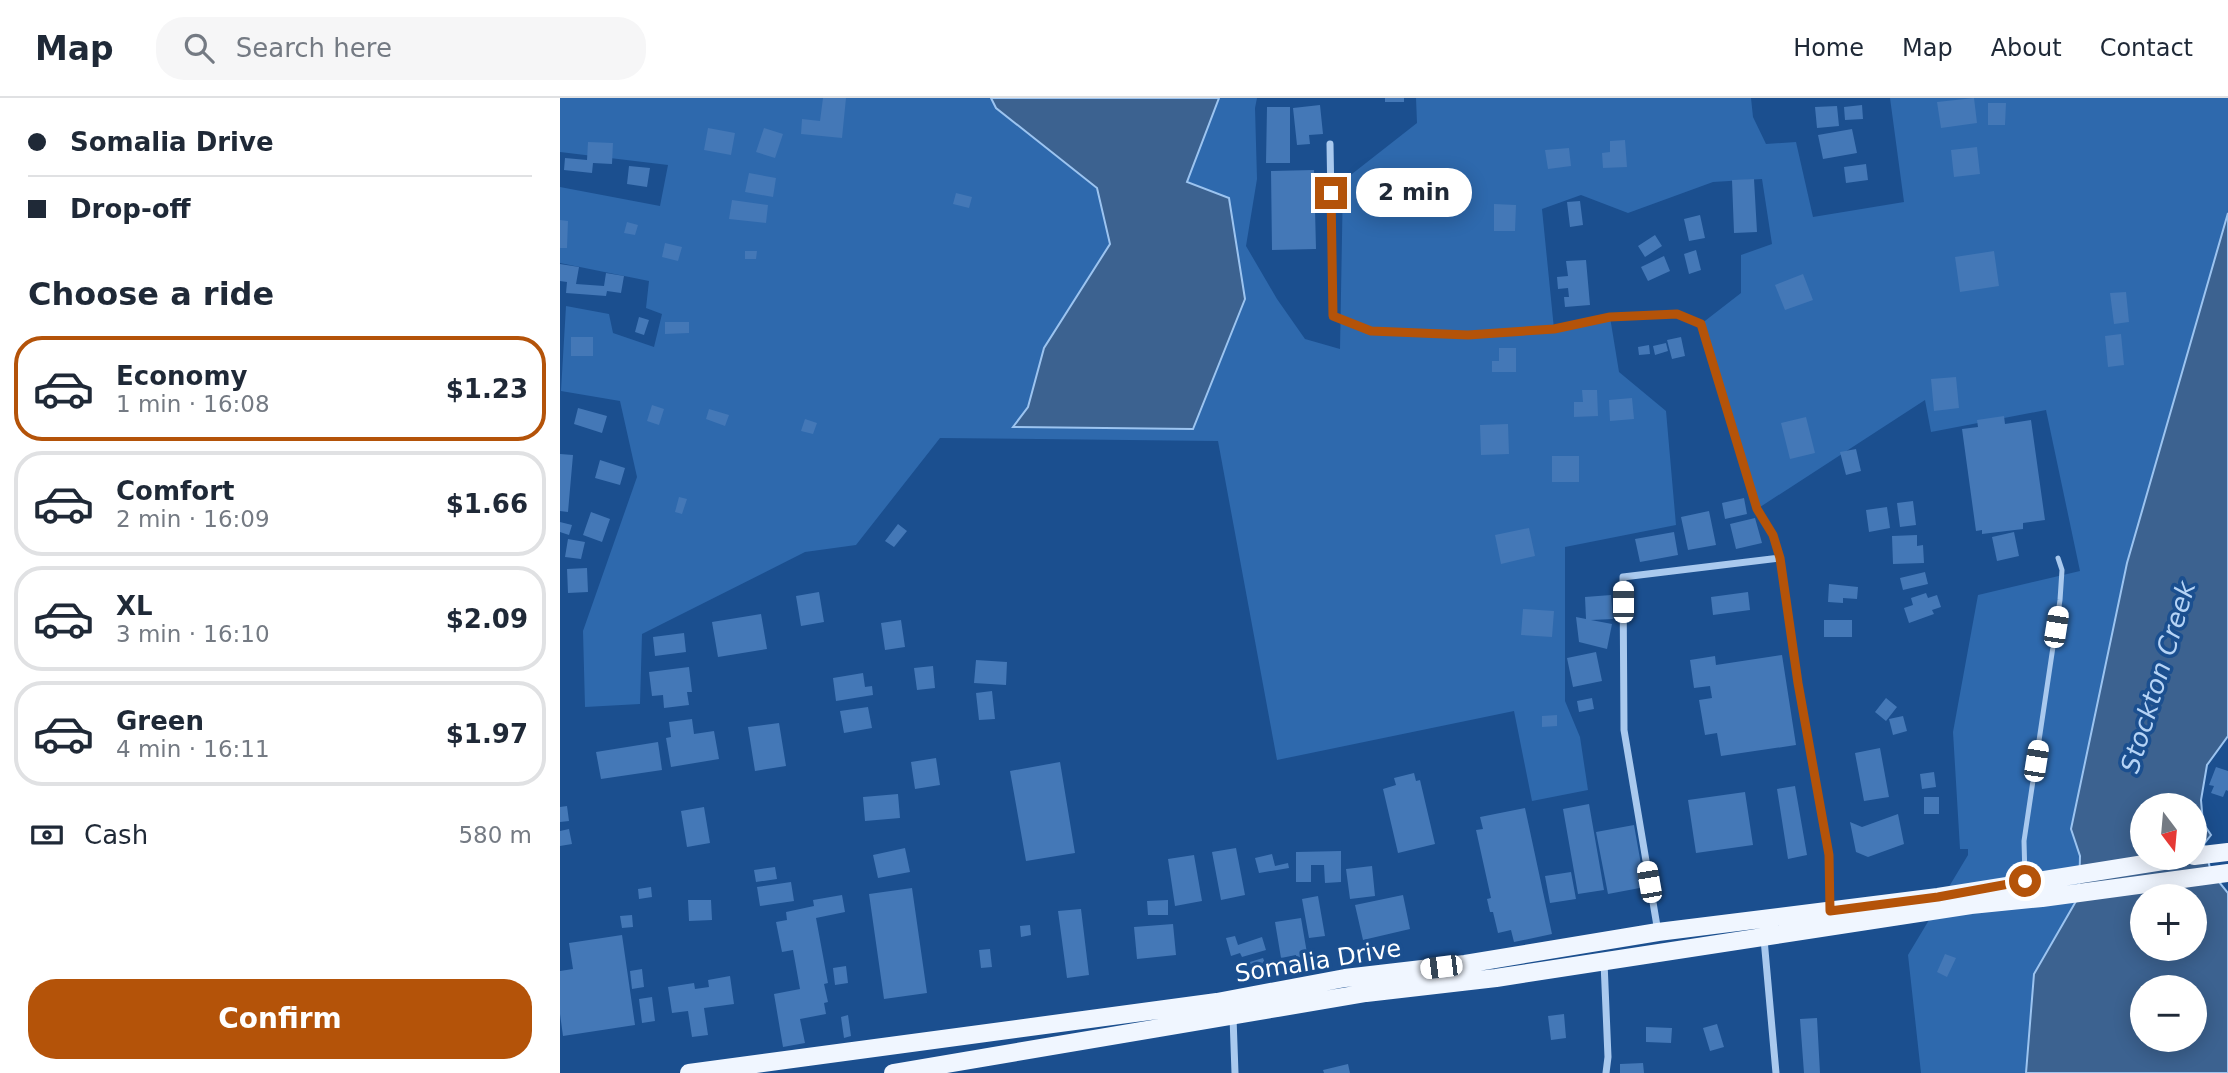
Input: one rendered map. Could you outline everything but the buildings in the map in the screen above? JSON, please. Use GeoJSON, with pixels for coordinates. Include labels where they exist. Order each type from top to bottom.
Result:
{"type":"FeatureCollection","features":[{"type":"Feature","properties":{"kind":"main road","name":"Somalia Drive"},"geometry":{"type":"LineString","coordinates":[[689,1073],[1217,1002],[1345,978],[1465,964],[1658,932],[1938,897],[2130,866]]}},
{"type":"Feature","properties":{"kind":"main road","name":"Somalia Drive"},"geometry":{"type":"LineString","coordinates":[[893,1073],[1366,993],[1604,962],[1909,914],[2224,874]]}},
{"type":"Feature","properties":{"kind":"street"},"geometry":{"type":"LineString","coordinates":[[1330,144],[1333,316],[1371,331],[1468,335],[1554,329],[1610,317],[1677,314],[1701,324],[1757,509],[1773,535],[1780,558],[1798,683],[1829,855],[1830,911]]}},
{"type":"Feature","properties":{"kind":"street"},"geometry":{"type":"LineString","coordinates":[[1658,932],[1623,730],[1623,577],[1780,558]]}},
{"type":"Feature","properties":{"kind":"street"},"geometry":{"type":"LineString","coordinates":[[1764,938],[1776,1073]]}},
{"type":"Feature","properties":{"kind":"street"},"geometry":{"type":"LineString","coordinates":[[1604,962],[1608,1057],[1606,1073]]}},
{"type":"Feature","properties":{"kind":"street"},"geometry":{"type":"LineString","coordinates":[[1233,1016],[1235,1073]]}},
{"type":"Feature","properties":{"kind":"lane"},"geometry":{"type":"LineString","coordinates":[[2031,881],[2024,841],[2060,600],[2062,570],[2058,558]]}},
{"type":"Feature","properties":{"kind":"shaded area"},"geometry":{"type":"Polygon","coordinates":[[[560,98],[991,98],[996,108],[1097,188],[1110,244],[1044,348],[1028,407],[1193,429],[1186,183],[1219,98],[1257,98],[1257,179],[1246,246],[1277,299],[1305,339],[1340,349],[1343,181],[1417,123],[1416,98],[1751,98],[1753,117],[1766,144],[1796,142],[1813,217],[1904,202],[1890,98],[2228,98],[2228,213],[2127,563],[2071,829],[2080,856],[2079,896],[2034,974],[2026,1073],[1921,1073],[1908,955],[1968,855],[1968,849],[1960,849],[1953,732],[1978,595],[2080,571],[2046,410],[1931,432],[1925,400],[1757,509],[1701,324],[1741,293],[1741,255],[1772,244],[1762,179],[1713,182],[1628,213],[1581,195],[1542,209],[1554,329],[1610,317],[1619,372],[1666,411],[1676,525],[1565,547],[1565,701],[1580,737],[1588,790],[1532,801],[1514,711],[1277,760],[1218,441],[940,438],[856,545],[805,552],[642,634],[640,704],[585,707],[583,631],[637,477],[620,401],[561,391],[566,306],[609,314],[613,333],[654,347],[662,314],[646,308],[649,281],[560,263],[560,187],[660,206],[668,165],[560,152],[560,98]]]}},
{"type":"Feature","properties":{"kind":"water"},"geometry":{"type":"Polygon","coordinates":[[[991,98],[1219,98],[1187,182],[1229,198],[1245,299],[1193,429],[1013,427],[1028,407],[1044,348],[1110,244],[1097,188],[996,108],[991,98]]]}},
{"type":"Feature","properties":{"kind":"water","name":"Stockton Creek"},"geometry":{"type":"Polygon","coordinates":[[[2228,213],[2228,736],[2207,765],[2202,793],[2130,793],[2130,870],[2207,870],[2207,856],[2211,872],[2228,893],[2228,1073],[2026,1073],[2034,974],[2079,896],[2080,856],[2071,829],[2127,563],[2228,213]]]}},
{"type":"Feature","properties":{"kind":"route"},"geometry":{"type":"LineString","coordinates":[[1331,193],[1333,316],[1371,331],[1468,335],[1554,329],[1610,317],[1677,314],[1701,324],[1757,509],[1773,535],[1780,558],[1798,683],[1829,855],[1830,911],[1938,897],[2025,881]]}}]}
